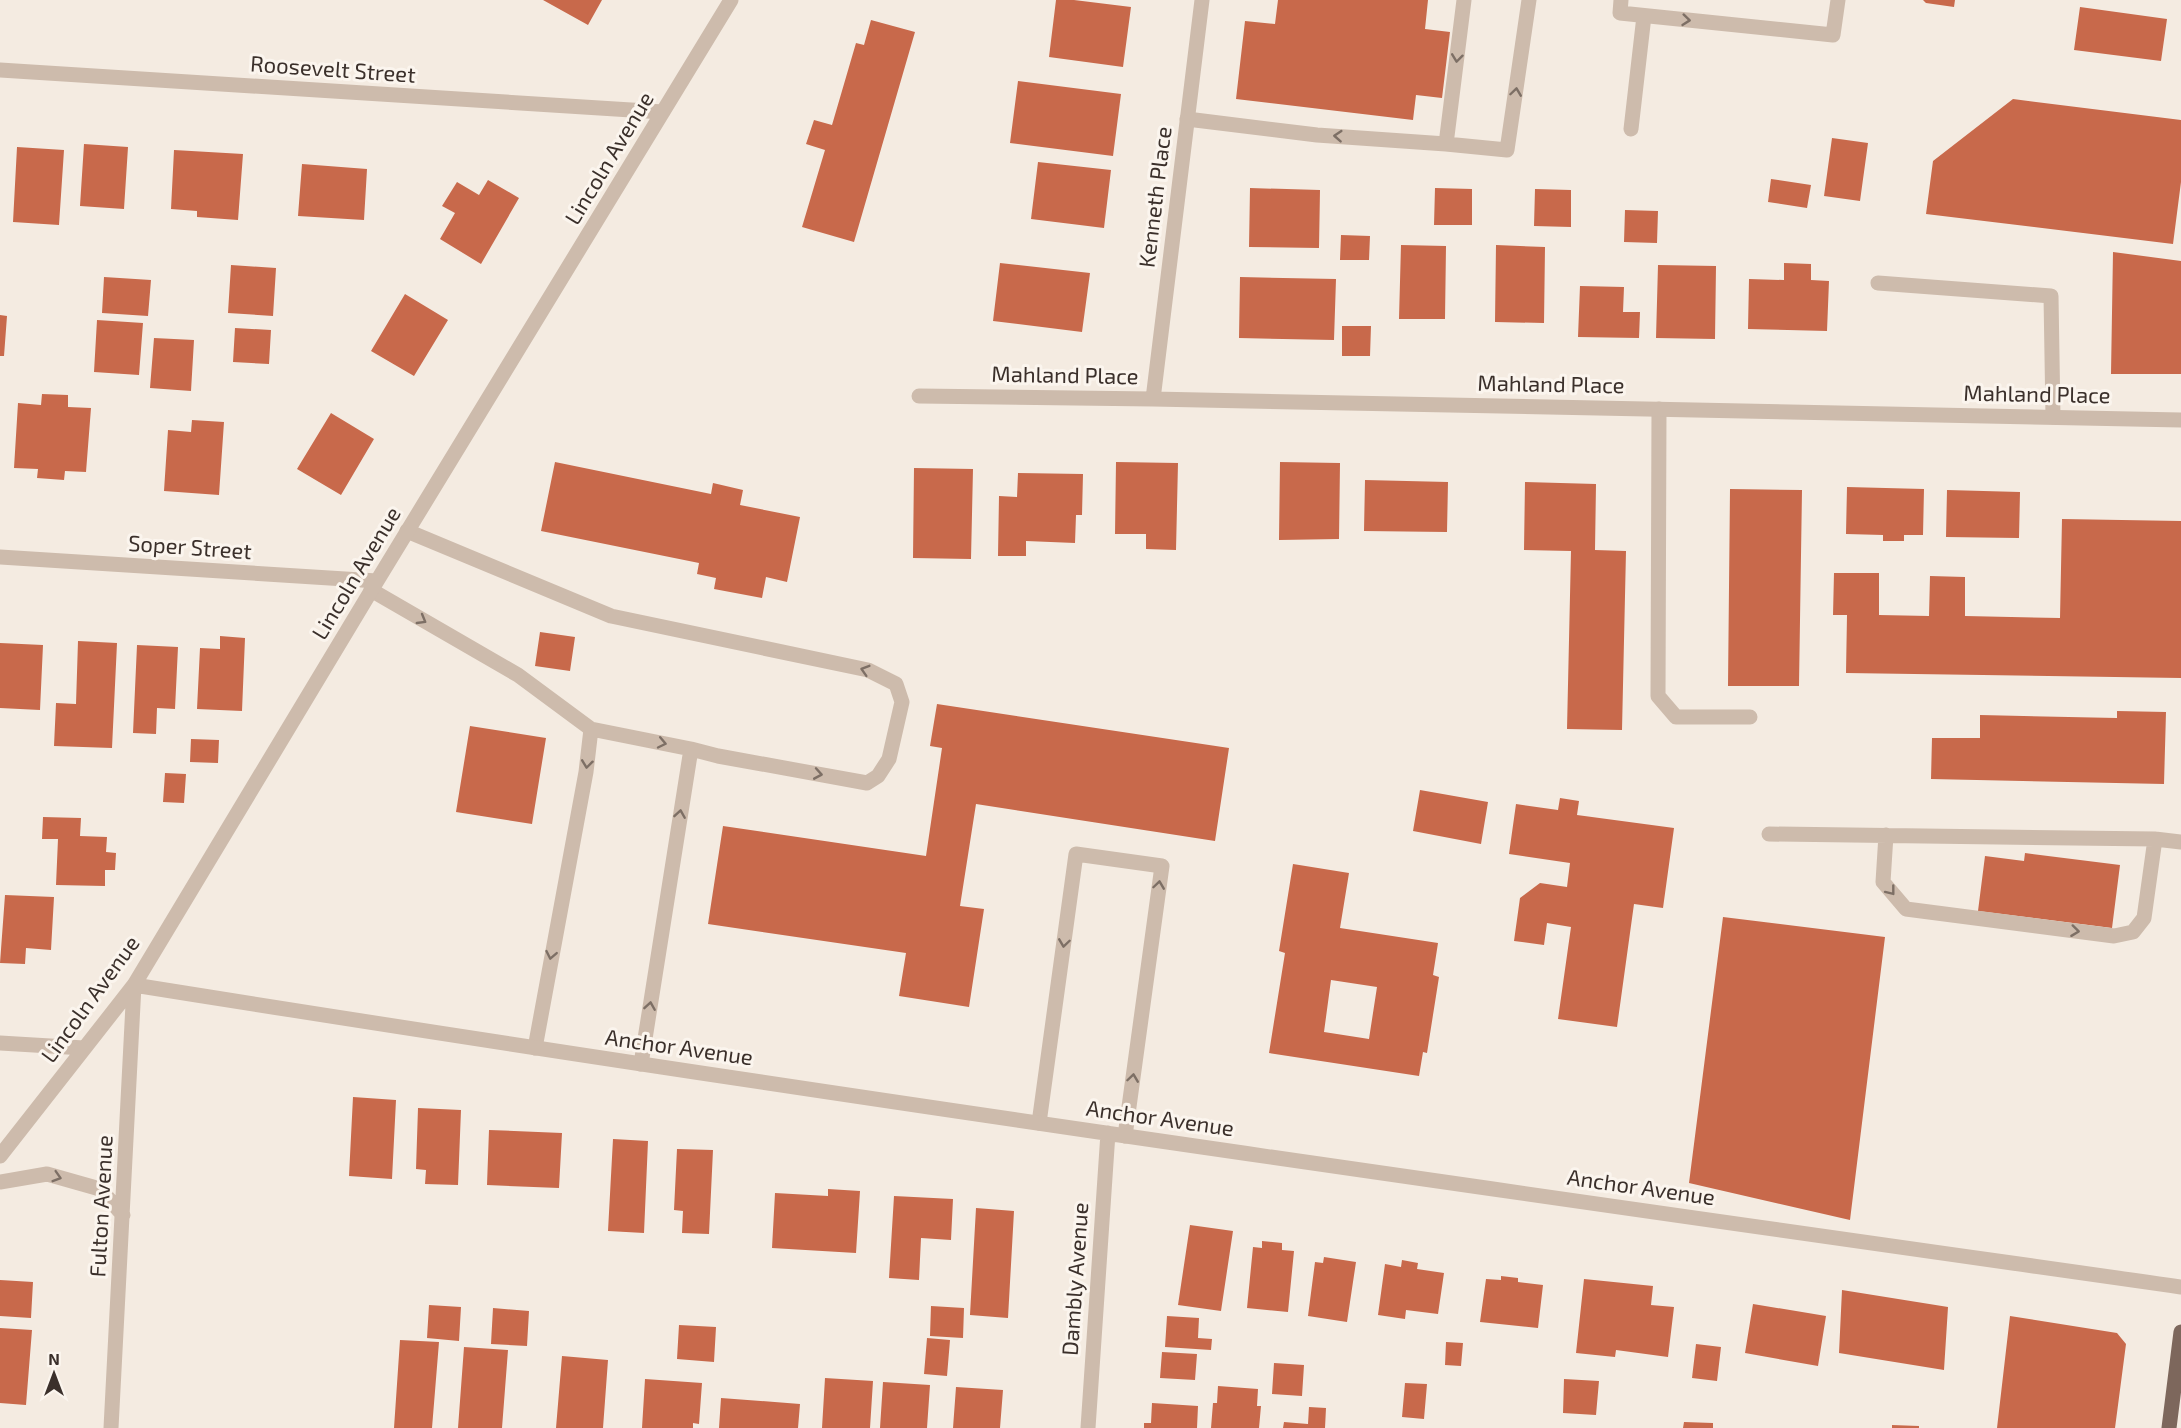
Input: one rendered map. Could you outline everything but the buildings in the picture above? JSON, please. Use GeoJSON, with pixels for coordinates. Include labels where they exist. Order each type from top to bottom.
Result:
{"type":"FeatureCollection","features":[{"type":"Feature","properties":{"kind":"main road"},"geometry":{"type":"LineString","coordinates":[[2169,1428],[2181,1332]]}},
{"type":"Feature","properties":{"kind":"street","name":"Lincoln Avenue"},"geometry":{"type":"LineString","coordinates":[[0,1156],[134,985],[407,531],[731,0]]}},
{"type":"Feature","properties":{"kind":"street","name":"Kenneth Place"},"geometry":{"type":"LineString","coordinates":[[1153,399],[1202,0]]}},
{"type":"Feature","properties":{"kind":"street"},"geometry":{"type":"LineString","coordinates":[[1446,144],[1464,0]]}},
{"type":"Feature","properties":{"kind":"street"},"geometry":{"type":"LineString","coordinates":[[1187,119],[1317,135],[1507,150],[1529,0]]}},
{"type":"Feature","properties":{"kind":"street"},"geometry":{"type":"LineString","coordinates":[[1621,0],[1620,13],[1833,35],[1838,0]]}},
{"type":"Feature","properties":{"kind":"street"},"geometry":{"type":"LineString","coordinates":[[1631,129],[1644,16]]}},
{"type":"Feature","properties":{"kind":"street","name":"Roosevelt Street"},"geometry":{"type":"LineString","coordinates":[[0,70],[663,112]]}},
{"type":"Feature","properties":{"kind":"street"},"geometry":{"type":"LineString","coordinates":[[1878,283],[2051,296],[2053,417]]}},
{"type":"Feature","properties":{"kind":"street","name":"Mahland Place"},"geometry":{"type":"LineString","coordinates":[[919,396],[2181,420]]}},
{"type":"Feature","properties":{"kind":"street"},"geometry":{"type":"LineString","coordinates":[[1659,409],[1658,696],[1676,717],[1750,717]]}},
{"type":"Feature","properties":{"kind":"street"},"geometry":{"type":"LineString","coordinates":[[374,586],[518,675],[591,729],[718,756],[867,783],[878,777],[889,759],[902,702],[896,684],[868,670],[611,616],[407,531]]}},
{"type":"Feature","properties":{"kind":"street","name":"Soper Street"},"geometry":{"type":"LineString","coordinates":[[0,557],[374,586]]}},
{"type":"Feature","properties":{"kind":"street"},"geometry":{"type":"LineString","coordinates":[[535,1048],[586,772],[591,729]]}},
{"type":"Feature","properties":{"kind":"street"},"geometry":{"type":"LineString","coordinates":[[641,1064],[691,749]]}},
{"type":"Feature","properties":{"kind":"street"},"geometry":{"type":"LineString","coordinates":[[1769,834],[2155,839],[2181,842]]}},
{"type":"Feature","properties":{"kind":"street"},"geometry":{"type":"LineString","coordinates":[[1886,835],[1883,882],[1905,909],[2114,936],[2133,932],[2144,918],[2155,839]]}},
{"type":"Feature","properties":{"kind":"street"},"geometry":{"type":"LineString","coordinates":[[1039,1123],[1076,855],[1162,866],[1125,1136]]}},
{"type":"Feature","properties":{"kind":"street","name":"Anchor Avenue"},"geometry":{"type":"LineString","coordinates":[[134,985],[535,1048],[1125,1136],[2181,1287]]}},
{"type":"Feature","properties":{"kind":"street","name":"Fulton Avenue"},"geometry":{"type":"LineString","coordinates":[[111,1428],[134,985]]}},
{"type":"Feature","properties":{"kind":"street"},"geometry":{"type":"LineString","coordinates":[[0,1043],[84,1048]]}},
{"type":"Feature","properties":{"kind":"street","name":"Dambly Avenue"},"geometry":{"type":"LineString","coordinates":[[1088,1428],[1108,1133]]}},
{"type":"Feature","properties":{"kind":"street"},"geometry":{"type":"LineString","coordinates":[[0,1182],[47,1173],[100,1190],[123,1215]]}}]}
